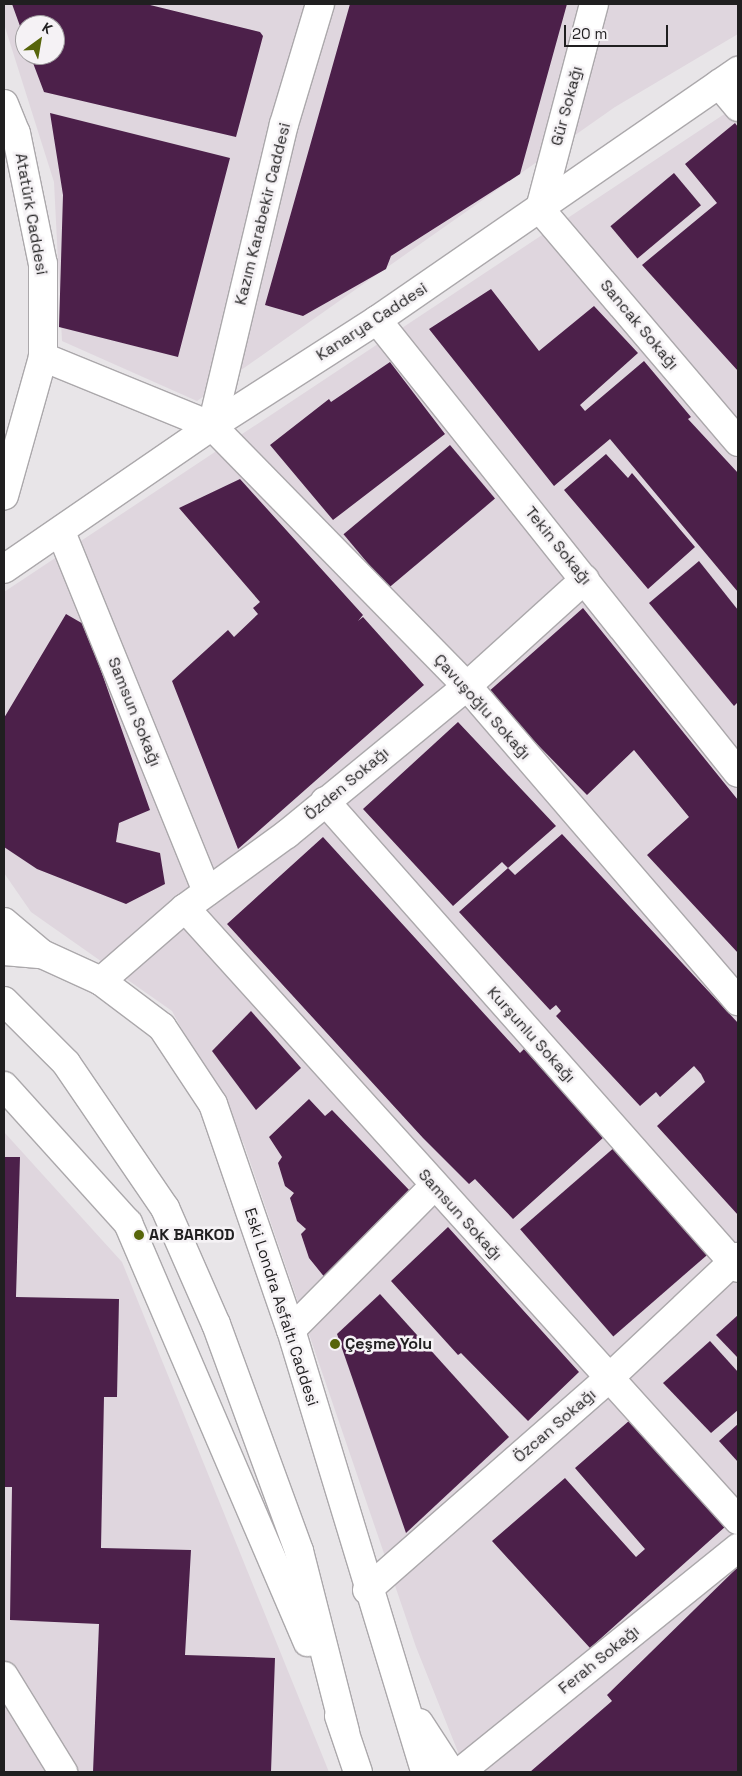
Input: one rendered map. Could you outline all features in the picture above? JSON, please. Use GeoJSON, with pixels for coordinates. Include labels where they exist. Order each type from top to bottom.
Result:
{"type":"FeatureCollection","features":[{"type":"Feature","properties":{"kind":"street","name":"Kazım Karabekir Caddesi"},"geometry":{"type":"LineString","coordinates":[[212,426],[284,124],[320,4]]}},
{"type":"Feature","properties":{"kind":"street","name":"Gür Sokağı"},"geometry":{"type":"LineString","coordinates":[[540,209],[594,4]]}},
{"type":"Feature","properties":{"kind":"street","name":"Kanarya Caddesi"},"geometry":{"type":"LineString","coordinates":[[4,569],[61,532],[212,426],[377,320],[729,77]]}},
{"type":"Feature","properties":{"kind":"street"},"geometry":{"type":"LineString","coordinates":[[729,77],[738,107]]}},
{"type":"Feature","properties":{"kind":"street","name":"Atatürk Caddesi"},"geometry":{"type":"LineString","coordinates":[[4,104],[16,133],[43,264],[43,357],[4,496]]}},
{"type":"Feature","properties":{"kind":"street","name":"Sancak Sokağı"},"geometry":{"type":"LineString","coordinates":[[540,209],[738,442]]}},
{"type":"Feature","properties":{"kind":"street","name":"Tekin Sokağı"},"geometry":{"type":"LineString","coordinates":[[377,320],[738,773]]}},
{"type":"Feature","properties":{"kind":"street"},"geometry":{"type":"LineString","coordinates":[[43,357],[212,426]]}},
{"type":"Feature","properties":{"kind":"street","name":"Çavuşoğlu Sokağı"},"geometry":{"type":"LineString","coordinates":[[212,426],[467,686],[738,1001]]}},
{"type":"Feature","properties":{"kind":"street","name":"Samsun Sokağı"},"geometry":{"type":"LineString","coordinates":[[61,532],[207,892]]}},
{"type":"Feature","properties":{"kind":"street","name":"Özden Sokağı"},"geometry":{"type":"LineString","coordinates":[[101,981],[185,908],[325,801],[467,686],[585,579]]}},
{"type":"Feature","properties":{"kind":"street","name":"Kurşunlu Sokağı"},"geometry":{"type":"LineString","coordinates":[[325,801],[736,1262]]}},
{"type":"Feature","properties":{"kind":"street","name":"Samsun Sokağı"},"geometry":{"type":"LineString","coordinates":[[185,908],[608,1380],[738,1520]]}},
{"type":"Feature","properties":{"kind":"street"},"geometry":{"type":"LineString","coordinates":[[4,922],[42,954]]}},
{"type":"Feature","properties":{"kind":"street","name":"Eski Londra Asfaltı Caddesi"},"geometry":{"type":"LineString","coordinates":[[4,952],[42,954],[101,981],[162,1027],[214,1104],[291,1330],[367,1590],[425,1772]]}},
{"type":"Feature","properties":{"kind":"street"},"geometry":{"type":"LineString","coordinates":[[4,1001],[66,1063],[122,1140],[165,1208],[216,1324],[299,1551],[345,1732],[358,1772]]}},
{"type":"Feature","properties":{"kind":"street"},"geometry":{"type":"LineString","coordinates":[[4,1086],[128,1223],[345,1732]]}},
{"type":"Feature","properties":{"kind":"street"},"geometry":{"type":"LineString","coordinates":[[291,1330],[434,1186]]}},
{"type":"Feature","properties":{"kind":"street","name":"Özcan Sokağı"},"geometry":{"type":"LineString","coordinates":[[367,1590],[608,1380],[736,1262]]}},
{"type":"Feature","properties":{"kind":"street","name":"Ferah Sokağı"},"geometry":{"type":"LineString","coordinates":[[460,1772],[738,1548]]}},
{"type":"Feature","properties":{"kind":"street"},"geometry":{"type":"LineString","coordinates":[[4,1676],[63,1772]]}},
{"type":"Feature","properties":{"kind":"street"},"geometry":{"type":"LineString","coordinates":[[403,1699],[451,1772]]}},
{"type":"Feature","properties":{"kind":"shaded area"},"geometry":{"type":"Polygon","coordinates":[[[4,4],[738,4],[738,34],[615,107],[197,401],[62,341],[54,182],[17,65],[65,65],[65,15],[15,15],[15,59],[4,24],[4,4]]]}},
{"type":"Feature","properties":{"kind":"shaded area"},"geometry":{"type":"Polygon","coordinates":[[[738,105],[738,1772],[466,1772],[416,1647],[244,1144],[172,1011],[31,912],[4,873],[4,592],[738,105]]]}},
{"type":"Feature","properties":{"kind":"shaded area"},"geometry":{"type":"Polygon","coordinates":[[[4,1132],[122,1262],[329,1772],[4,1772],[4,1132]]]}},
{"type":"Feature","properties":{"kind":"building"},"geometry":{"type":"Polygon","coordinates":[[[12,4],[146,4],[260,32],[263,36],[236,137],[44,92],[34,65],[65,65],[65,15],[16,15],[12,4]]]}},
{"type":"Feature","properties":{"kind":"building"},"geometry":{"type":"Polygon","coordinates":[[[350,4],[567,4],[520,174],[391,256],[386,269],[303,316],[265,305],[350,4]]]}},
{"type":"Feature","properties":{"kind":"building"},"geometry":{"type":"Polygon","coordinates":[[[50,113],[230,158],[178,357],[59,327],[63,195],[50,113]]]}},
{"type":"Feature","properties":{"kind":"building"},"geometry":{"type":"Polygon","coordinates":[[[735,123],[738,127],[738,371],[642,265],[717,203],[685,164],[735,123]]]}},
{"type":"Feature","properties":{"kind":"building"},"geometry":{"type":"Polygon","coordinates":[[[674,173],[701,205],[637,259],[610,226],[674,173]]]}},
{"type":"Feature","properties":{"kind":"building"},"geometry":{"type":"Polygon","coordinates":[[[491,289],[539,351],[594,306],[638,353],[580,405],[585,411],[644,361],[691,417],[688,419],[738,473],[738,592],[610,439],[554,486],[429,329],[491,289]]]}},
{"type":"Feature","properties":{"kind":"building"},"geometry":{"type":"Polygon","coordinates":[[[390,362],[445,434],[333,520],[270,445],[329,399],[331,402],[390,362]]]}},
{"type":"Feature","properties":{"kind":"building"},"geometry":{"type":"Polygon","coordinates":[[[450,445],[495,499],[389,588],[344,534],[450,445]]]}},
{"type":"Feature","properties":{"kind":"building"},"geometry":{"type":"Polygon","coordinates":[[[606,454],[628,478],[632,473],[695,547],[648,589],[564,490],[606,454]]]}},
{"type":"Feature","properties":{"kind":"building"},"geometry":{"type":"Polygon","coordinates":[[[240,479],[363,615],[358,621],[363,617],[424,685],[238,849],[172,681],[228,630],[234,637],[258,614],[253,608],[260,602],[179,508],[240,479]]]}},
{"type":"Feature","properties":{"kind":"building"},"geometry":{"type":"Polygon","coordinates":[[[699,561],[738,610],[738,702],[734,706],[649,603],[699,561]]]}},
{"type":"Feature","properties":{"kind":"building"},"geometry":{"type":"Polygon","coordinates":[[[583,608],[738,800],[738,953],[647,855],[689,817],[634,750],[587,795],[487,693],[583,608]]]}},
{"type":"Feature","properties":{"kind":"building"},"geometry":{"type":"Polygon","coordinates":[[[66,614],[85,625],[150,810],[119,823],[116,842],[160,853],[165,884],[126,904],[37,869],[4,847],[4,718],[66,614]]]}},
{"type":"Feature","properties":{"kind":"building"},"geometry":{"type":"Polygon","coordinates":[[[458,722],[556,826],[508,868],[502,862],[453,906],[363,809],[458,722]]]}},
{"type":"Feature","properties":{"kind":"building"},"geometry":{"type":"Polygon","coordinates":[[[562,834],[738,1023],[738,1215],[657,1126],[705,1082],[694,1066],[660,1097],[656,1092],[640,1106],[556,1016],[561,1011],[556,1005],[550,1010],[459,912],[508,868],[515,875],[562,834]]]}},
{"type":"Feature","properties":{"kind":"building"},"geometry":{"type":"Polygon","coordinates":[[[323,837],[520,1053],[524,1049],[604,1137],[513,1219],[475,1179],[469,1184],[423,1138],[227,924],[323,837]]]}},
{"type":"Feature","properties":{"kind":"building"},"geometry":{"type":"Polygon","coordinates":[[[251,1011],[301,1068],[256,1110],[212,1051],[251,1011]]]}},
{"type":"Feature","properties":{"kind":"building"},"geometry":{"type":"Polygon","coordinates":[[[309,1099],[325,1116],[332,1110],[412,1193],[326,1279],[309,1258],[301,1234],[306,1229],[297,1221],[290,1198],[294,1193],[285,1186],[278,1163],[282,1157],[269,1137],[309,1099]]]}},
{"type":"Feature","properties":{"kind":"building"},"geometry":{"type":"Polygon","coordinates":[[[616,1146],[709,1253],[613,1336],[520,1229],[616,1146]]]}},
{"type":"Feature","properties":{"kind":"building"},"geometry":{"type":"Polygon","coordinates":[[[4,1157],[20,1157],[16,1297],[119,1299],[117,1397],[104,1397],[101,1548],[191,1550],[185,1655],[275,1658],[271,1772],[93,1772],[99,1624],[10,1620],[12,1487],[4,1487],[4,1157]]]}},
{"type":"Feature","properties":{"kind":"building"},"geometry":{"type":"Polygon","coordinates":[[[448,1227],[579,1372],[528,1421],[461,1353],[458,1355],[391,1281],[448,1227]]]}},
{"type":"Feature","properties":{"kind":"building"},"geometry":{"type":"Polygon","coordinates":[[[380,1294],[509,1437],[406,1533],[337,1334],[380,1294]]]}},
{"type":"Feature","properties":{"kind":"building"},"geometry":{"type":"Polygon","coordinates":[[[738,1315],[738,1358],[716,1335],[738,1315]]]}},
{"type":"Feature","properties":{"kind":"building"},"geometry":{"type":"Polygon","coordinates":[[[710,1341],[738,1372],[738,1410],[711,1433],[663,1383],[710,1341]]]}},
{"type":"Feature","properties":{"kind":"building"},"geometry":{"type":"Polygon","coordinates":[[[630,1420],[726,1526],[590,1648],[492,1541],[565,1478],[636,1557],[645,1549],[575,1468],[630,1420]]]}},
{"type":"Feature","properties":{"kind":"building"},"geometry":{"type":"Polygon","coordinates":[[[738,1424],[738,1462],[719,1441],[738,1424]]]}},
{"type":"Feature","properties":{"kind":"building"},"geometry":{"type":"Polygon","coordinates":[[[738,1567],[738,1772],[530,1772],[612,1701],[607,1695],[738,1567]]]}},
{"type":"Feature","properties":{"kind":"place","name":"AK BARKOD"},"geometry":{"type":"Point","coordinates":[139,1235]}},
{"type":"Feature","properties":{"kind":"place","name":"Çeşme Yolu"},"geometry":{"type":"Point","coordinates":[335,1344]}}]}
